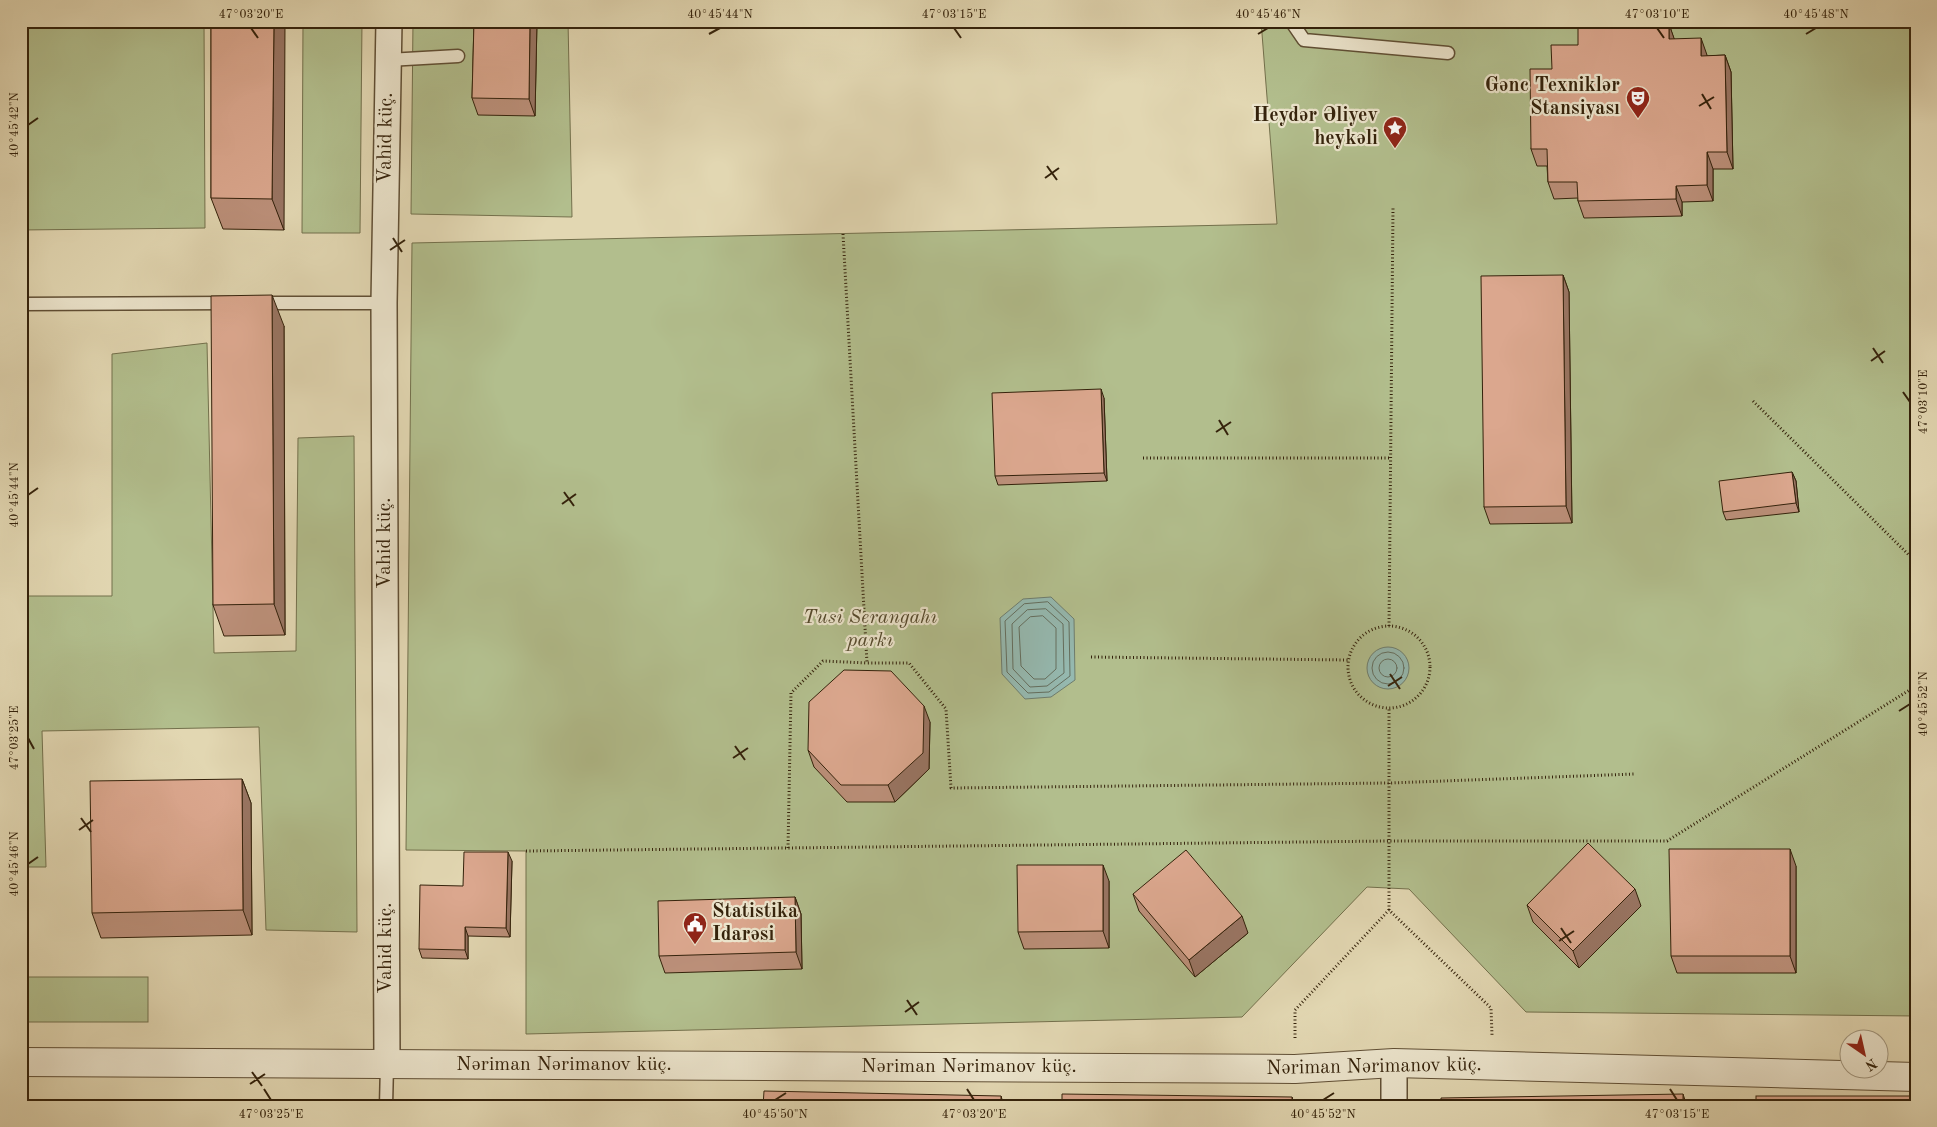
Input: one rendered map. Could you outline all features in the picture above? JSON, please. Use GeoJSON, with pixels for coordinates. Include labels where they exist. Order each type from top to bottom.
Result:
{"type":"FeatureCollection","features":[{"type":"Feature","properties":{"kind":"street","name":"Vahid küç."},"geometry":{"type":"LineString","coordinates":[[387,1064],[384,303],[388,21]]}},
{"type":"Feature","properties":{"kind":"street","name":"Nəriman Nərimanov küç."},"geometry":{"type":"LineString","coordinates":[[21,1062],[1295,1069],[1394,1064],[1916,1077]]}},
{"type":"Feature","properties":{"kind":"street"},"geometry":{"type":"LineString","coordinates":[[1394,1064],[1394,1106]]}},
{"type":"Feature","properties":{"kind":"lane"},"geometry":{"type":"LineString","coordinates":[[1292,21],[1304,40],[1448,53]]}},
{"type":"Feature","properties":{"kind":"lane"},"geometry":{"type":"LineString","coordinates":[[388,60],[458,56]]}},
{"type":"Feature","properties":{"kind":"lane"},"geometry":{"type":"LineString","coordinates":[[21,304],[384,303]]}},
{"type":"Feature","properties":{"kind":"lane"},"geometry":{"type":"LineString","coordinates":[[386,1106],[387,1064]]}},
{"type":"Feature","properties":{"kind":"path"},"geometry":{"type":"LineString","coordinates":[[1389,626],[1393,208]]}},
{"type":"Feature","properties":{"kind":"path"},"geometry":{"type":"LineString","coordinates":[[843,234],[867,663]]}},
{"type":"Feature","properties":{"kind":"path"},"geometry":{"type":"LineString","coordinates":[[1753,401],[1916,562]]}},
{"type":"Feature","properties":{"kind":"path"},"geometry":{"type":"LineString","coordinates":[[1142,458],[1390,458]]}},
{"type":"Feature","properties":{"kind":"path"},"geometry":{"type":"LineString","coordinates":[[1389,626],[1403,628],[1415,635],[1424,646],[1429,659],[1429,674],[1424,687],[1415,698],[1403,705],[1389,708],[1375,706],[1362,698],[1353,688],[1348,674],[1348,660],[1353,646],[1362,636],[1374,628],[1389,626]]}},
{"type":"Feature","properties":{"kind":"path"},"geometry":{"type":"LineString","coordinates":[[1091,657],[1348,660]]}},
{"type":"Feature","properties":{"kind":"path"},"geometry":{"type":"LineString","coordinates":[[788,848],[791,693],[823,661],[909,663],[946,709],[951,788],[1389,783],[1635,774]]}},
{"type":"Feature","properties":{"kind":"path"},"geometry":{"type":"LineString","coordinates":[[526,851],[1388,841],[1668,840],[1916,686]]}},
{"type":"Feature","properties":{"kind":"path"},"geometry":{"type":"LineString","coordinates":[[1295,1069],[1295,1010],[1388,910],[1389,708]]}},
{"type":"Feature","properties":{"kind":"path"},"geometry":{"type":"LineString","coordinates":[[1388,910],[1491,1008],[1493,1066]]}},
{"type":"Feature","properties":{"kind":"green space"},"geometry":{"type":"Polygon","coordinates":[[[21,21],[204,21],[205,228],[21,230],[21,21]]]}},
{"type":"Feature","properties":{"kind":"green space"},"geometry":{"type":"Polygon","coordinates":[[[303,21],[362,21],[360,233],[302,233],[303,21]]]}},
{"type":"Feature","properties":{"kind":"green space"},"geometry":{"type":"Polygon","coordinates":[[[413,21],[568,21],[572,217],[411,214],[413,21]]]}},
{"type":"Feature","properties":{"kind":"green space","name":"Tusi Serangahı parkı"},"geometry":{"type":"Polygon","coordinates":[[[1261,21],[1916,21],[1916,1016],[1526,1012],[1409,889],[1367,887],[1242,1017],[526,1034],[526,851],[406,850],[412,243],[1277,224],[1261,21]]]}},
{"type":"Feature","properties":{"kind":"green space"},"geometry":{"type":"Polygon","coordinates":[[[207,343],[214,653],[296,651],[298,438],[354,436],[357,932],[266,930],[259,727],[42,731],[46,867],[21,867],[21,596],[112,596],[112,354],[207,343]]]}},
{"type":"Feature","properties":{"kind":"green space"},"geometry":{"type":"Polygon","coordinates":[[[21,977],[148,977],[148,1022],[21,1022],[21,977]]]}},
{"type":"Feature","properties":{"kind":"water"},"geometry":{"type":"Polygon","coordinates":[[[1051,597],[1074,619],[1075,680],[1051,697],[1025,699],[1002,674],[1000,618],[1023,599],[1051,597]]]}},
{"type":"Feature","properties":{"kind":"water"},"geometry":{"type":"Polygon","coordinates":[[[1388,647],[1403,653],[1409,668],[1403,683],[1388,689],[1373,683],[1367,668],[1373,653],[1388,647]]]}},
{"type":"Feature","properties":{"kind":"building"},"geometry":{"type":"Polygon","coordinates":[[[211,21],[274,21],[272,199],[211,198],[211,21]]]}},
{"type":"Feature","properties":{"kind":"building"},"geometry":{"type":"Polygon","coordinates":[[[474,21],[530,21],[529,99],[472,98],[474,21]]]}},
{"type":"Feature","properties":{"kind":"building"},"geometry":{"type":"Polygon","coordinates":[[[1669,24],[1669,39],[1701,38],[1701,56],[1725,55],[1727,152],[1707,152],[1707,185],[1676,186],[1676,199],[1578,201],[1577,182],[1548,182],[1547,149],[1531,149],[1530,69],[1552,69],[1551,45],[1578,45],[1578,27],[1669,24]]]}},
{"type":"Feature","properties":{"kind":"building"},"geometry":{"type":"Polygon","coordinates":[[[1563,275],[1566,506],[1484,507],[1481,276],[1563,275]]]}},
{"type":"Feature","properties":{"kind":"building"},"geometry":{"type":"Polygon","coordinates":[[[272,295],[274,604],[213,605],[211,296],[272,295]]]}},
{"type":"Feature","properties":{"kind":"building"},"geometry":{"type":"Polygon","coordinates":[[[1101,389],[1104,473],[995,476],[992,393],[1101,389]]]}},
{"type":"Feature","properties":{"kind":"building"},"geometry":{"type":"Polygon","coordinates":[[[1792,472],[1796,503],[1723,512],[1719,481],[1792,472]]]}},
{"type":"Feature","properties":{"kind":"building"},"geometry":{"type":"Polygon","coordinates":[[[844,670],[891,671],[924,706],[923,753],[888,785],[841,785],[808,750],[809,702],[844,670]]]}},
{"type":"Feature","properties":{"kind":"building"},"geometry":{"type":"Polygon","coordinates":[[[242,779],[243,910],[92,913],[90,781],[242,779]]]}},
{"type":"Feature","properties":{"kind":"building"},"geometry":{"type":"Polygon","coordinates":[[[1588,843],[1635,889],[1573,951],[1527,905],[1588,843]]]}},
{"type":"Feature","properties":{"kind":"building"},"geometry":{"type":"Polygon","coordinates":[[[1669,849],[1790,849],[1790,956],[1671,956],[1669,849]]]}},
{"type":"Feature","properties":{"kind":"building"},"geometry":{"type":"Polygon","coordinates":[[[1186,850],[1242,916],[1189,960],[1133,894],[1186,850]]]}},
{"type":"Feature","properties":{"kind":"building"},"geometry":{"type":"Polygon","coordinates":[[[464,852],[508,852],[506,928],[465,927],[465,950],[419,949],[420,885],[463,886],[464,852]]]}},
{"type":"Feature","properties":{"kind":"building"},"geometry":{"type":"Polygon","coordinates":[[[1017,865],[1103,865],[1103,931],[1018,932],[1017,865]]]}},
{"type":"Feature","properties":{"kind":"building"},"geometry":{"type":"Polygon","coordinates":[[[795,897],[796,952],[659,956],[658,901],[795,897]]]}},
{"type":"Feature","properties":{"kind":"building"},"geometry":{"type":"Polygon","coordinates":[[[764,1091],[1001,1096],[1001,1106],[763,1106],[764,1091]]]}},
{"type":"Feature","properties":{"kind":"building"},"geometry":{"type":"Polygon","coordinates":[[[1062,1094],[1292,1097],[1292,1106],[1062,1106],[1062,1094]]]}},
{"type":"Feature","properties":{"kind":"building"},"geometry":{"type":"Polygon","coordinates":[[[1683,1094],[1683,1106],[1441,1106],[1441,1098],[1683,1094]]]}},
{"type":"Feature","properties":{"kind":"building"},"geometry":{"type":"Polygon","coordinates":[[[1756,1096],[1916,1096],[1916,1106],[1756,1106],[1756,1096]]]}},
{"type":"Feature","properties":{"kind":"building"},"geometry":{"type":"Polygon","coordinates":[[[690,1100],[690,1106],[470,1106],[470,1102],[690,1100]]]}},
{"type":"Feature","properties":{"kind":"place","name":"Gənc Texniklər Stansiyası"},"geometry":{"type":"Point","coordinates":[1638,119]}},
{"type":"Feature","properties":{"kind":"place","name":"Heydər Əliyev heykəli"},"geometry":{"type":"Point","coordinates":[1395,149]}},
{"type":"Feature","properties":{"kind":"place","name":"Statistika Idarəsi"},"geometry":{"type":"Point","coordinates":[695,945]}}]}
